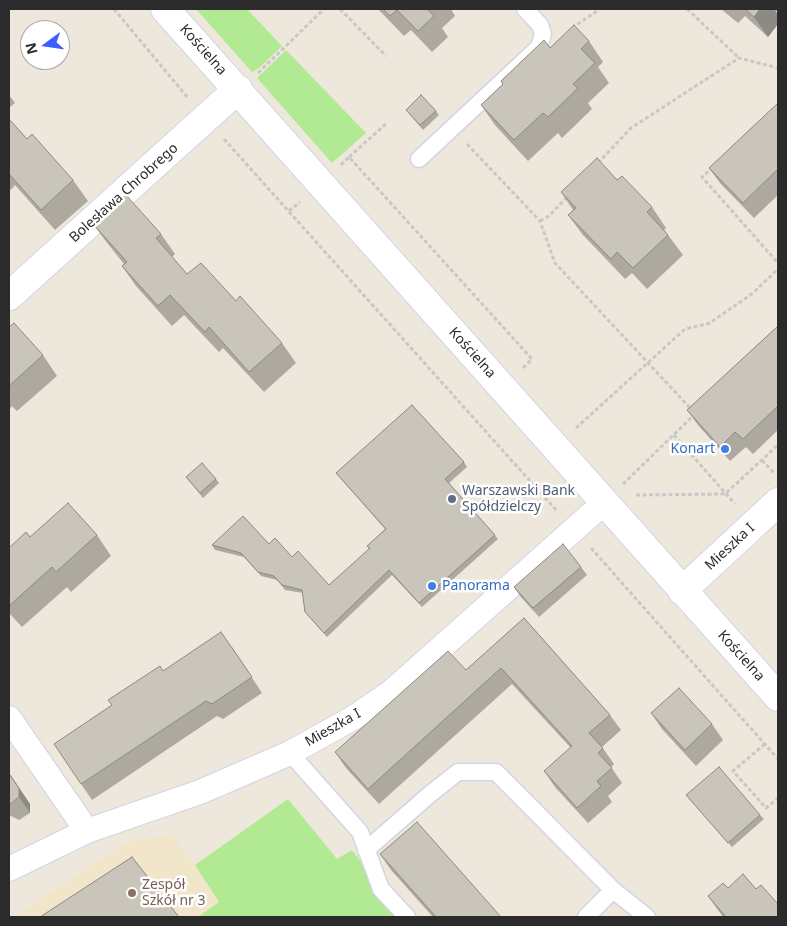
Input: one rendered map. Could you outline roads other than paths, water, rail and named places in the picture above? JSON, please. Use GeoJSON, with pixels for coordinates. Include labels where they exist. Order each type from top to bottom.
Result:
{"type":"FeatureCollection","features":[{"type":"Feature","properties":{"kind":"street","name":"Kościelna"},"geometry":{"type":"LineString","coordinates":[[165,9],[615,492],[682,591],[778,697]]}},
{"type":"Feature","properties":{"kind":"street","name":"Bolesława Chrobrego"},"geometry":{"type":"LineString","coordinates":[[9,296],[238,89]]}},
{"type":"Feature","properties":{"kind":"street","name":"Mieszka I"},"geometry":{"type":"LineString","coordinates":[[9,869],[87,831],[200,792],[290,753],[353,718],[390,693],[615,492]]}},
{"type":"Feature","properties":{"kind":"street","name":"Mieszka I"},"geometry":{"type":"LineString","coordinates":[[682,591],[778,502]]}},
{"type":"Feature","properties":{"kind":"street"},"geometry":{"type":"LineString","coordinates":[[9,718],[87,831]]}},
{"type":"Feature","properties":{"kind":"lane"},"geometry":{"type":"LineString","coordinates":[[419,159],[536,51],[542,42],[543,34],[540,25],[525,9]]}},
{"type":"Feature","properties":{"kind":"lane"},"geometry":{"type":"LineString","coordinates":[[290,753],[360,832],[381,890],[407,917]]}},
{"type":"Feature","properties":{"kind":"lane"},"geometry":{"type":"LineString","coordinates":[[366,850],[458,772],[496,772],[613,890],[647,917]]}},
{"type":"Feature","properties":{"kind":"lane"},"geometry":{"type":"LineString","coordinates":[[586,917],[613,890]]}},
{"type":"Feature","properties":{"kind":"place","name":"Konart"},"geometry":{"type":"Point","coordinates":[725,449]}},
{"type":"Feature","properties":{"kind":"place","name":"Warszawski Bank Spółdzielczy"},"geometry":{"type":"Point","coordinates":[452,499]}},
{"type":"Feature","properties":{"kind":"place","name":"Panorama"},"geometry":{"type":"Point","coordinates":[432,586]}},
{"type":"Feature","properties":{"kind":"place","name":"Zespół Szkół nr 3"},"geometry":{"type":"Point","coordinates":[132,893]}}]}
